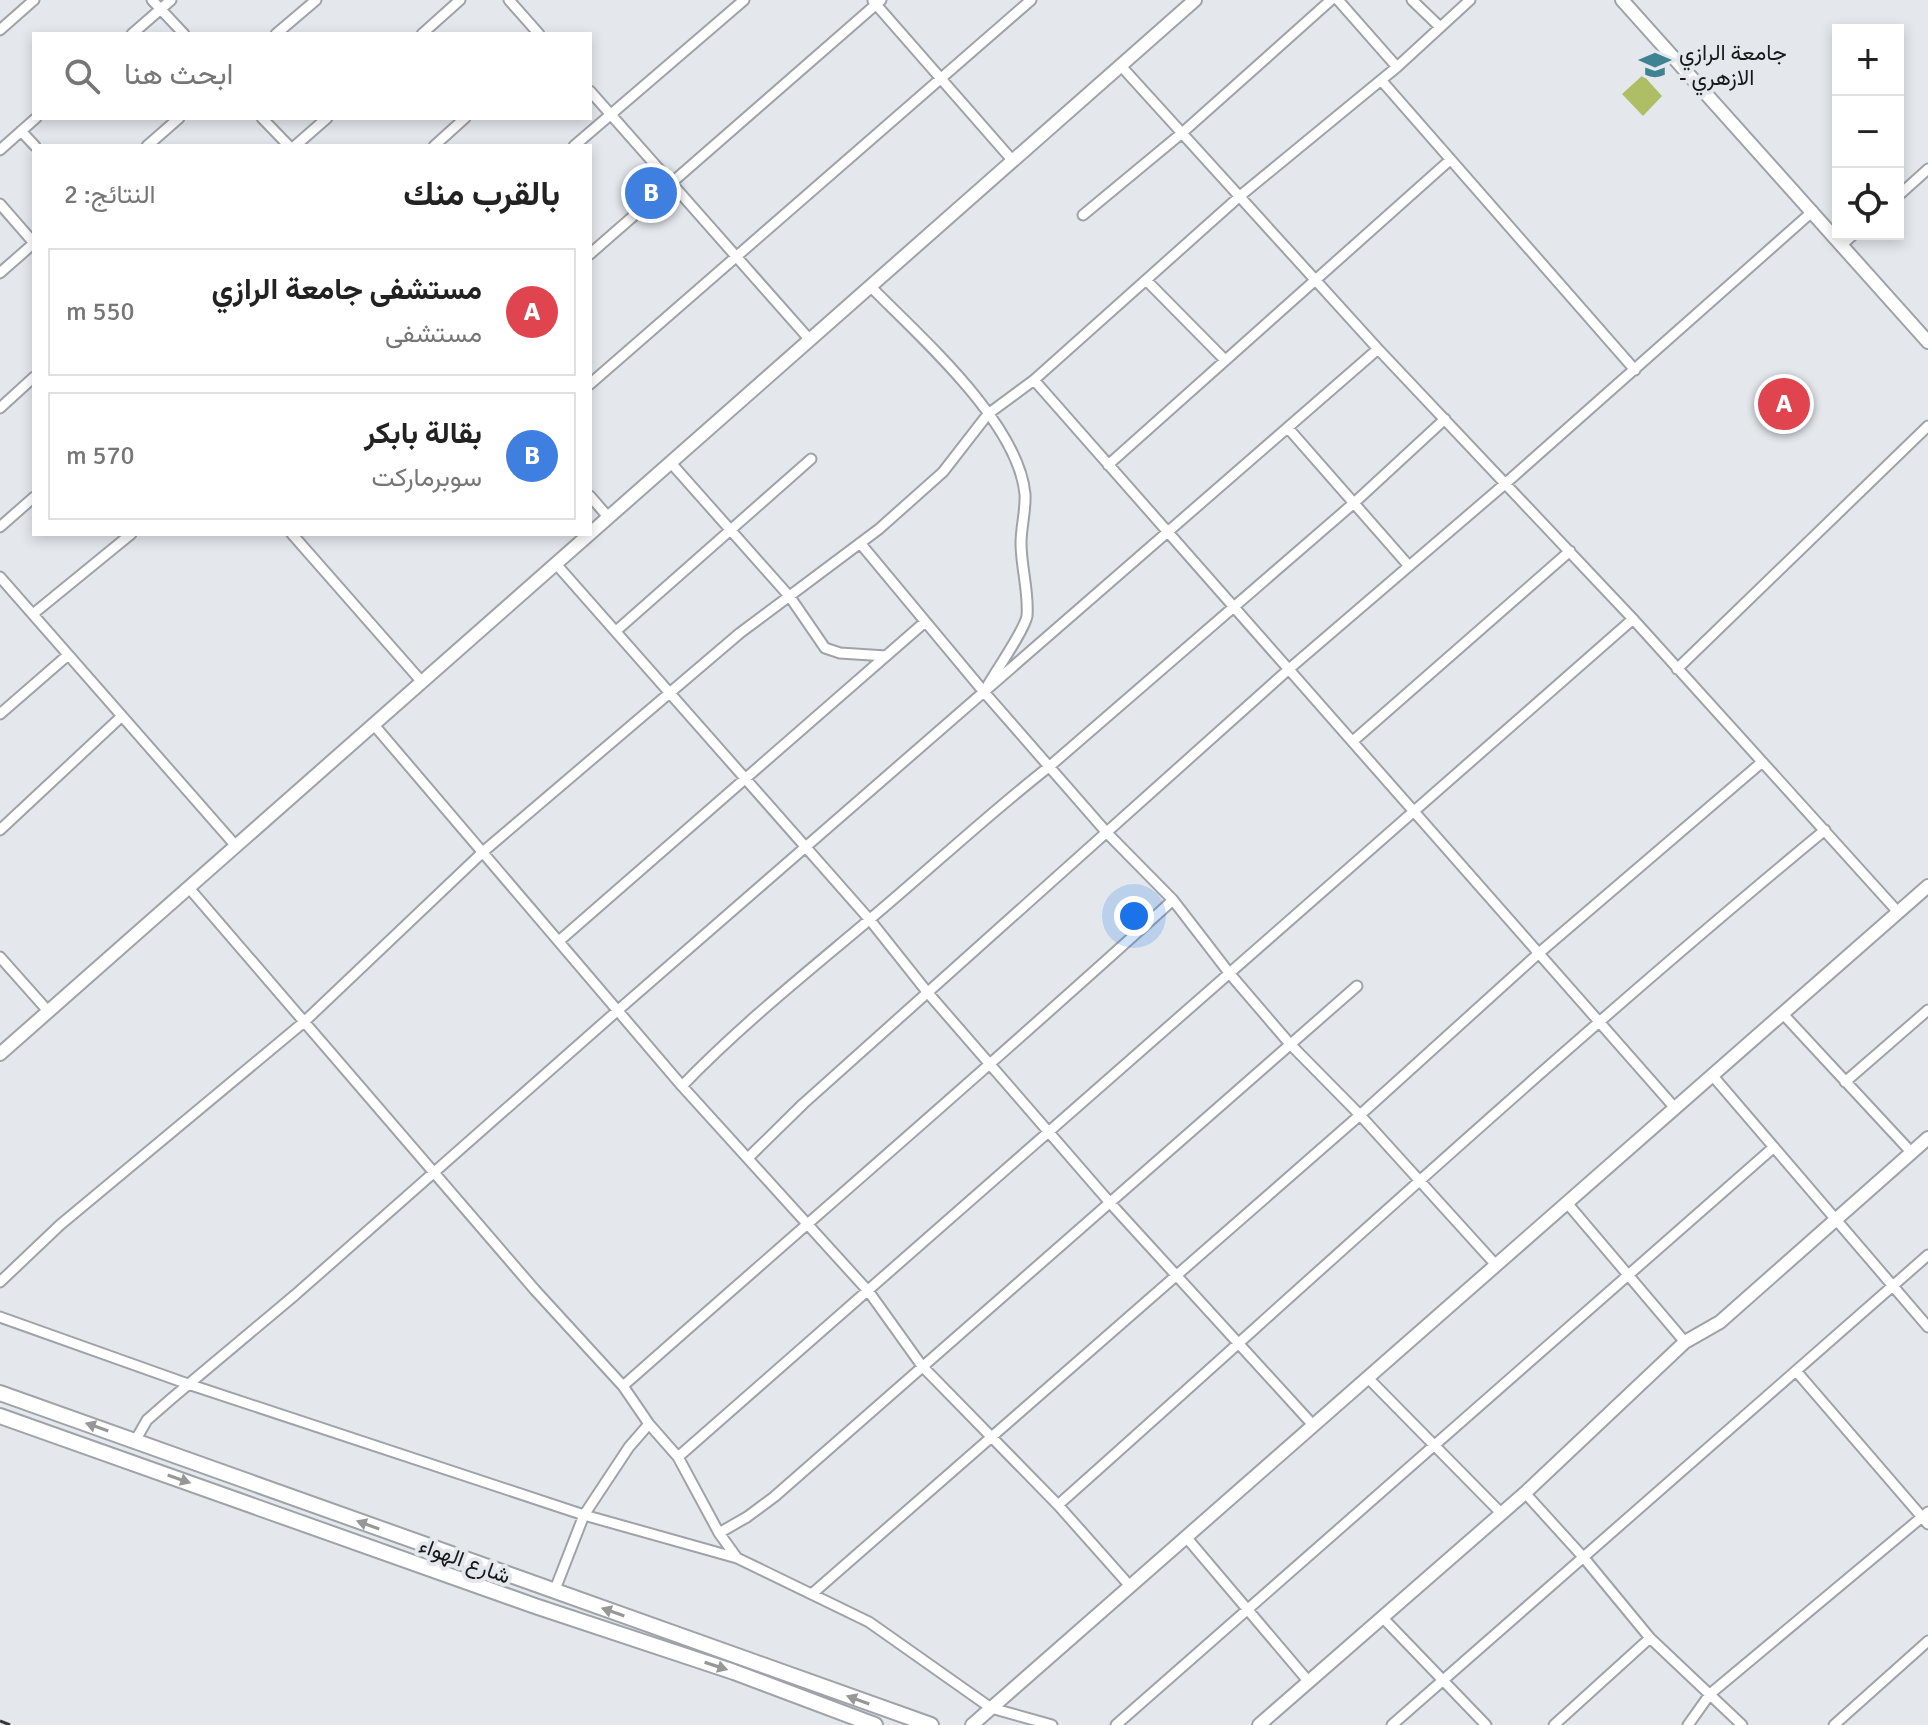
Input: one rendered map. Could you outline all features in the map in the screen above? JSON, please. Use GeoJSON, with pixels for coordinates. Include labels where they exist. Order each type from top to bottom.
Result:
{"type":"FeatureCollection","features":[{"type":"Feature","properties":{"kind":"main road","name":"شارع الهواء"},"geometry":{"type":"LineString","coordinates":[[0,1393],[931,1725]]}},
{"type":"Feature","properties":{"kind":"main road","name":"شارع الهواء"},"geometry":{"type":"LineString","coordinates":[[0,1416],[491,1591],[734,1672],[875,1725]]}},
{"type":"Feature","properties":{"kind":"street"},"geometry":{"type":"LineString","coordinates":[[0,30],[21,4],[34,0]]}},
{"type":"Feature","properties":{"kind":"street"},"geometry":{"type":"LineString","coordinates":[[152,0],[182,32]]}},
{"type":"Feature","properties":{"kind":"street"},"geometry":{"type":"LineString","coordinates":[[134,32],[171,0]]}},
{"type":"Feature","properties":{"kind":"street"},"geometry":{"type":"LineString","coordinates":[[278,32],[316,0]]}},
{"type":"Feature","properties":{"kind":"street"},"geometry":{"type":"LineString","coordinates":[[424,32],[460,0]]}},
{"type":"Feature","properties":{"kind":"street"},"geometry":{"type":"LineString","coordinates":[[509,0],[537,32]]}},
{"type":"Feature","properties":{"kind":"street"},"geometry":{"type":"LineString","coordinates":[[576,144],[744,0]]}},
{"type":"Feature","properties":{"kind":"street"},"geometry":{"type":"LineString","coordinates":[[592,382],[1031,0]]}},
{"type":"Feature","properties":{"kind":"street"},"geometry":{"type":"LineString","coordinates":[[592,533],[1195,0]]}},
{"type":"Feature","properties":{"kind":"street"},"geometry":{"type":"LineString","coordinates":[[1083,215],[1182,133],[1331,0]]}},
{"type":"Feature","properties":{"kind":"street"},"geometry":{"type":"LineString","coordinates":[[1338,0],[1397,67]]}},
{"type":"Feature","properties":{"kind":"street"},"geometry":{"type":"LineString","coordinates":[[1412,0],[1440,27]]}},
{"type":"Feature","properties":{"kind":"street"},"geometry":{"type":"LineString","coordinates":[[0,1282],[60,1225],[304,1022],[484,851],[740,633],[879,529],[943,472],[988,414],[1034,380],[1240,196],[1397,67],[1470,0]]}},
{"type":"Feature","properties":{"kind":"street"},"geometry":{"type":"LineString","coordinates":[[1622,0],[1928,342]]}},
{"type":"Feature","properties":{"kind":"street"},"geometry":{"type":"LineString","coordinates":[[592,252],[876,2],[1013,161]]}},
{"type":"Feature","properties":{"kind":"street"},"geometry":{"type":"LineString","coordinates":[[1121,66],[1378,349],[1633,619],[1898,912]]}},
{"type":"Feature","properties":{"kind":"street"},"geometry":{"type":"LineString","coordinates":[[1381,80],[1635,370]]}},
{"type":"Feature","properties":{"kind":"street"},"geometry":{"type":"LineString","coordinates":[[592,93],[810,340]]}},
{"type":"Feature","properties":{"kind":"street"},"geometry":{"type":"LineString","coordinates":[[0,150],[34,120]]}},
{"type":"Feature","properties":{"kind":"street"},"geometry":{"type":"LineString","coordinates":[[149,144],[177,120]]}},
{"type":"Feature","properties":{"kind":"street"},"geometry":{"type":"LineString","coordinates":[[264,120],[287,144]]}},
{"type":"Feature","properties":{"kind":"street"},"geometry":{"type":"LineString","coordinates":[[297,144],[325,120]]}},
{"type":"Feature","properties":{"kind":"street"},"geometry":{"type":"LineString","coordinates":[[436,144],[463,120]]}},
{"type":"Feature","properties":{"kind":"street"},"geometry":{"type":"LineString","coordinates":[[21,131],[33,144]]}},
{"type":"Feature","properties":{"kind":"street"},"geometry":{"type":"LineString","coordinates":[[1108,465],[1450,160]]}},
{"type":"Feature","properties":{"kind":"street"},"geometry":{"type":"LineString","coordinates":[[1904,191],[1928,169]]}},
{"type":"Feature","properties":{"kind":"street"},"geometry":{"type":"LineString","coordinates":[[0,204],[32,241]]}},
{"type":"Feature","properties":{"kind":"street"},"geometry":{"type":"LineString","coordinates":[[749,1157],[803,1104],[1289,669],[1506,483],[1813,211]]}},
{"type":"Feature","properties":{"kind":"street"},"geometry":{"type":"LineString","coordinates":[[1843,244],[1847,240]]}},
{"type":"Feature","properties":{"kind":"street"},"geometry":{"type":"LineString","coordinates":[[0,273],[32,245]]}},
{"type":"Feature","properties":{"kind":"street"},"geometry":{"type":"LineString","coordinates":[[1147,281],[1225,360]]}},
{"type":"Feature","properties":{"kind":"street"},"geometry":{"type":"LineString","coordinates":[[871,287],[942,359],[988,414],[1008,440],[1022,477],[1025,496],[1021,543],[1027,618],[984,692]]}},
{"type":"Feature","properties":{"kind":"street"},"geometry":{"type":"LineString","coordinates":[[1917,329],[1928,319]]}},
{"type":"Feature","properties":{"kind":"street"},"geometry":{"type":"LineString","coordinates":[[135,1441],[147,1420],[295,1295],[1378,349]]}},
{"type":"Feature","properties":{"kind":"street"},"geometry":{"type":"LineString","coordinates":[[0,408],[32,379]]}},
{"type":"Feature","properties":{"kind":"street"},"geometry":{"type":"LineString","coordinates":[[1034,380],[1675,1108]]}},
{"type":"Feature","properties":{"kind":"street"},"geometry":{"type":"LineString","coordinates":[[682,1086],[762,1008],[870,920],[998,806],[1050,766],[1354,503],[1445,419]]}},
{"type":"Feature","properties":{"kind":"street"},"geometry":{"type":"LineString","coordinates":[[1677,669],[1928,426]]}},
{"type":"Feature","properties":{"kind":"street"},"geometry":{"type":"LineString","coordinates":[[1288,428],[1409,566]]}},
{"type":"Feature","properties":{"kind":"street"},"geometry":{"type":"LineString","coordinates":[[616,631],[811,459]]}},
{"type":"Feature","properties":{"kind":"street"},"geometry":{"type":"LineString","coordinates":[[671,463],[790,597],[825,648],[840,653],[886,656]]}},
{"type":"Feature","properties":{"kind":"street"},"geometry":{"type":"LineString","coordinates":[[592,498],[609,518]]}},
{"type":"Feature","properties":{"kind":"street"},"geometry":{"type":"LineString","coordinates":[[0,527],[32,499]]}},
{"type":"Feature","properties":{"kind":"street"},"geometry":{"type":"LineString","coordinates":[[294,536],[422,682]]}},
{"type":"Feature","properties":{"kind":"street"},"geometry":{"type":"LineString","coordinates":[[0,1054],[588,536]]}},
{"type":"Feature","properties":{"kind":"street"},"geometry":{"type":"LineString","coordinates":[[33,614],[117,538]]}},
{"type":"Feature","properties":{"kind":"street"},"geometry":{"type":"LineString","coordinates":[[860,543],[1108,834],[1173,900],[1230,974],[1290,1044],[1360,1115],[1496,1265]]}},
{"type":"Feature","properties":{"kind":"street"},"geometry":{"type":"LineString","coordinates":[[1353,741],[1570,551]]}},
{"type":"Feature","properties":{"kind":"street"},"geometry":{"type":"LineString","coordinates":[[556,564],[870,920],[928,993],[1110,1203],[1313,1425]]}},
{"type":"Feature","properties":{"kind":"street"},"geometry":{"type":"LineString","coordinates":[[0,577],[236,846]]}},
{"type":"Feature","properties":{"kind":"street"},"geometry":{"type":"LineString","coordinates":[[678,1457],[1633,619]]}},
{"type":"Feature","properties":{"kind":"street"},"geometry":{"type":"LineString","coordinates":[[559,941],[925,622]]}},
{"type":"Feature","properties":{"kind":"street"},"geometry":{"type":"LineString","coordinates":[[0,714],[68,655]]}},
{"type":"Feature","properties":{"kind":"street"},"geometry":{"type":"LineString","coordinates":[[0,830],[122,716]]}},
{"type":"Feature","properties":{"kind":"street"},"geometry":{"type":"LineString","coordinates":[[374,725],[682,1086],[869,1292],[922,1366],[1058,1505],[1130,1586]]}},
{"type":"Feature","properties":{"kind":"street"},"geometry":{"type":"LineString","coordinates":[[813,1593],[1360,1115],[1539,953],[1761,763]]}},
{"type":"Feature","properties":{"kind":"street"},"geometry":{"type":"LineString","coordinates":[[1058,1505],[1600,1022],[1825,830]]}},
{"type":"Feature","properties":{"kind":"street"},"geometry":{"type":"LineString","coordinates":[[972,1725],[1928,886]]}},
{"type":"Feature","properties":{"kind":"street"},"geometry":{"type":"LineString","coordinates":[[189,888],[535,1290],[623,1386],[649,1424],[678,1457],[719,1533],[737,1558]]}},
{"type":"Feature","properties":{"kind":"street"},"geometry":{"type":"LineString","coordinates":[[623,1386],[991,1066],[1173,900]]}},
{"type":"Feature","properties":{"kind":"street"},"geometry":{"type":"LineString","coordinates":[[0,957],[48,1011]]}},
{"type":"Feature","properties":{"kind":"street"},"geometry":{"type":"LineString","coordinates":[[719,1533],[774,1497],[1357,986]]}},
{"type":"Feature","properties":{"kind":"street"},"geometry":{"type":"LineString","coordinates":[[1845,1082],[1928,1010]]}},
{"type":"Feature","properties":{"kind":"street"},"geometry":{"type":"LineString","coordinates":[[1782,1013],[1912,1153]]}},
{"type":"Feature","properties":{"kind":"street"},"geometry":{"type":"LineString","coordinates":[[1712,1075],[1928,1327]]}},
{"type":"Feature","properties":{"kind":"street"},"geometry":{"type":"LineString","coordinates":[[1259,1725],[1525,1493],[1685,1342],[1720,1322],[1928,1138]]}},
{"type":"Feature","properties":{"kind":"street"},"geometry":{"type":"LineString","coordinates":[[1116,1725],[1774,1147]]}},
{"type":"Feature","properties":{"kind":"street"},"geometry":{"type":"LineString","coordinates":[[1567,1203],[1685,1342]]}},
{"type":"Feature","properties":{"kind":"street"},"geometry":{"type":"LineString","coordinates":[[1392,1725],[1928,1255]]}},
{"type":"Feature","properties":{"kind":"street"},"geometry":{"type":"LineString","coordinates":[[0,1317],[188,1384],[584,1515],[737,1558],[869,1622],[991,1708],[1052,1725]]}},
{"type":"Feature","properties":{"kind":"street"},"geometry":{"type":"LineString","coordinates":[[1688,1725],[1710,1694],[1926,1517],[1796,1371]]}},
{"type":"Feature","properties":{"kind":"street"},"geometry":{"type":"LineString","coordinates":[[1367,1377],[1501,1513]]}},
{"type":"Feature","properties":{"kind":"street"},"geometry":{"type":"LineString","coordinates":[[554,1592],[584,1515],[629,1447],[649,1424]]}},
{"type":"Feature","properties":{"kind":"street"},"geometry":{"type":"LineString","coordinates":[[1525,1493],[1650,1638],[1742,1725]]}},
{"type":"Feature","properties":{"kind":"street"},"geometry":{"type":"LineString","coordinates":[[1186,1537],[1309,1682]]}},
{"type":"Feature","properties":{"kind":"street"},"geometry":{"type":"LineString","coordinates":[[1382,1617],[1486,1725]]}},
{"type":"Feature","properties":{"kind":"street"},"geometry":{"type":"LineString","coordinates":[[1554,1725],[1650,1638]]}},
{"type":"Feature","properties":{"kind":"street"},"geometry":{"type":"LineString","coordinates":[[1834,1725],[1928,1641]]}},
{"type":"Feature","properties":{"kind":"green space"},"geometry":{"type":"Polygon","coordinates":[[[1643,75],[1662,96],[1643,116],[1622,94],[1643,75]]]}},
{"type":"Feature","properties":{"kind":"railway"},"geometry":{"type":"LineString","coordinates":[[0,1721],[10,1725]]}},
{"type":"Feature","properties":{"kind":"place","name":"جامعة الرازي - الازهري"},"geometry":{"type":"Point","coordinates":[1655,65]}},
{"type":"Feature","properties":{"kind":"place","name":"بقالة بابكر"},"geometry":{"type":"Point","coordinates":[651,193]}},
{"type":"Feature","properties":{"kind":"place","name":"مستشفى جامعة الرازي"},"geometry":{"type":"Point","coordinates":[1784,404]}}]}
